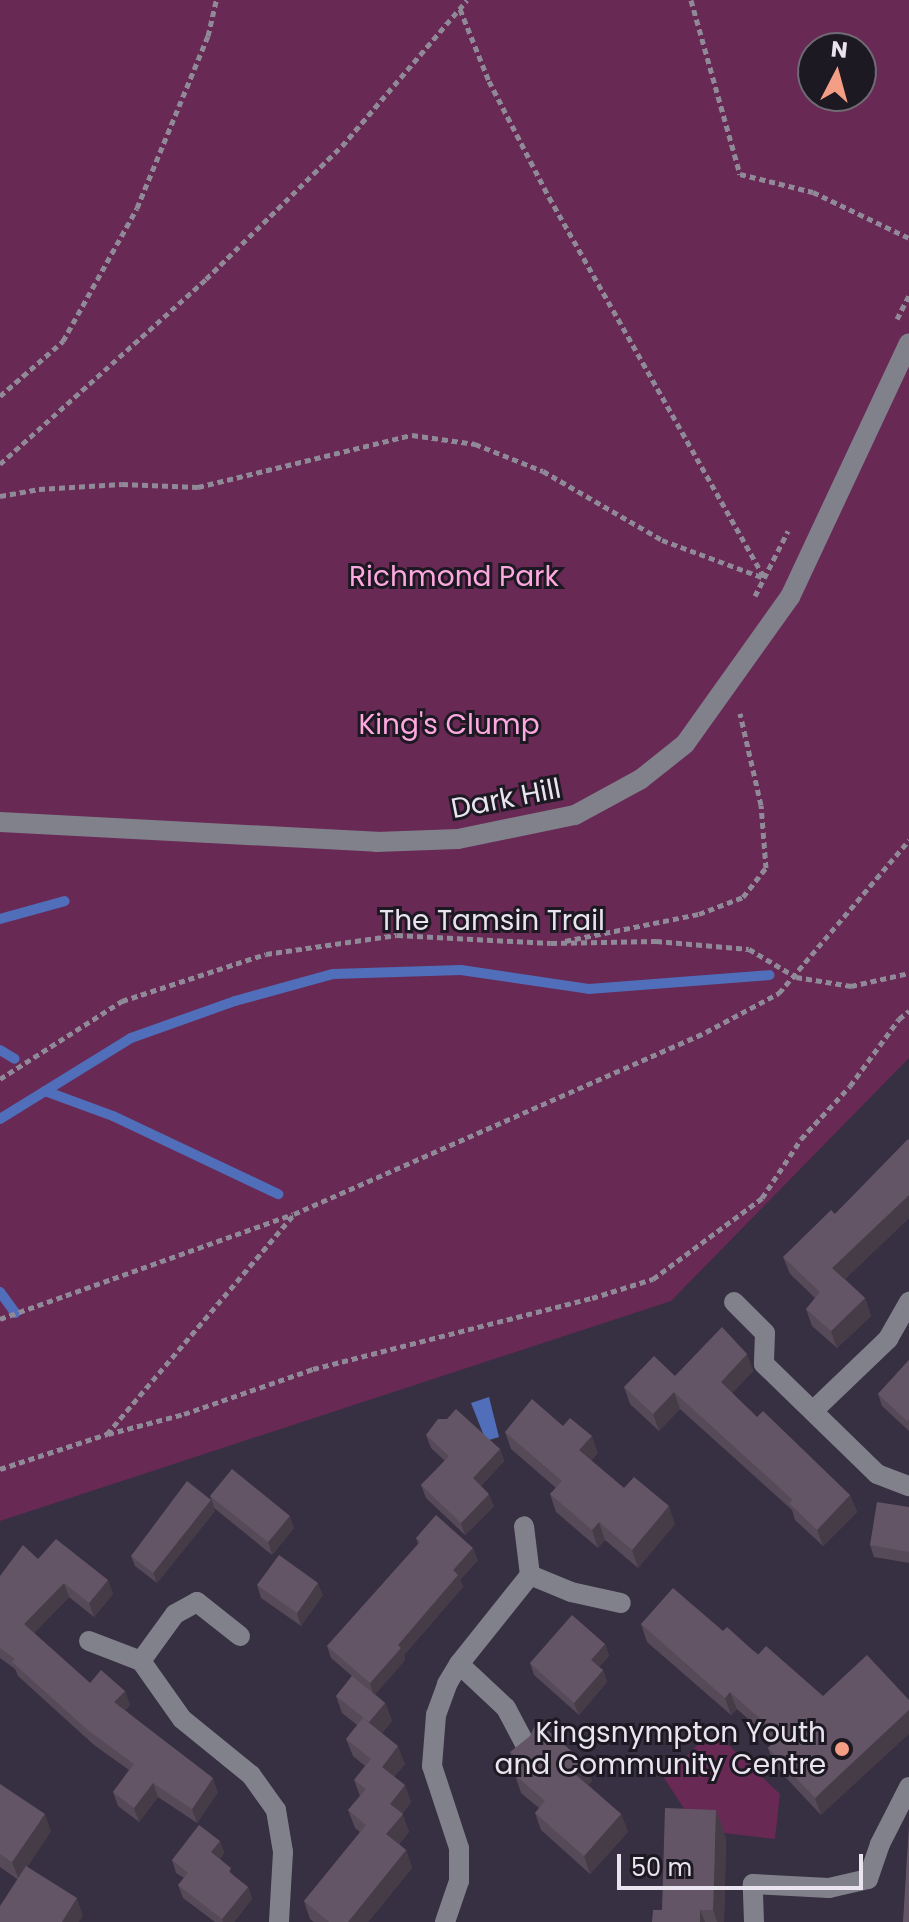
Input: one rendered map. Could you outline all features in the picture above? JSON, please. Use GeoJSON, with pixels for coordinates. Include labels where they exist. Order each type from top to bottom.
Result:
{"type":"FeatureCollection","features":[{"type":"Feature","properties":{"kind":"street","name":"Dark Hill"},"geometry":{"type":"LineString","coordinates":[[0,822],[376,842],[458,839],[575,815],[641,779],[685,744],[790,597],[909,343]]}},
{"type":"Feature","properties":{"kind":"street"},"geometry":{"type":"LineString","coordinates":[[734,1302],[765,1333],[764,1364],[877,1474],[909,1486]]}},
{"type":"Feature","properties":{"kind":"street"},"geometry":{"type":"LineString","coordinates":[[814,1410],[888,1339],[909,1302]]}},
{"type":"Feature","properties":{"kind":"street"},"geometry":{"type":"LineString","coordinates":[[445,1922],[459,1881],[459,1848],[432,1766],[432,1741],[447,1684],[459,1664],[530,1575],[524,1526]]}},
{"type":"Feature","properties":{"kind":"street"},"geometry":{"type":"LineString","coordinates":[[530,1575],[571,1592],[621,1603]]}},
{"type":"Feature","properties":{"kind":"street"},"geometry":{"type":"LineString","coordinates":[[141,1661],[175,1614],[197,1602],[240,1636]]}},
{"type":"Feature","properties":{"kind":"street"},"geometry":{"type":"LineString","coordinates":[[89,1641],[141,1661],[182,1719],[251,1775],[276,1810],[283,1852],[279,1922]]}},
{"type":"Feature","properties":{"kind":"street"},"geometry":{"type":"LineString","coordinates":[[459,1664],[506,1708],[526,1746]]}},
{"type":"Feature","properties":{"kind":"street"},"geometry":{"type":"LineString","coordinates":[[754,1922],[753,1884],[829,1888],[868,1879],[880,1844],[909,1787]]}},
{"type":"Feature","properties":{"kind":"path"},"geometry":{"type":"LineString","coordinates":[[0,396],[63,341],[130,221],[208,36],[216,0]]}},
{"type":"Feature","properties":{"kind":"path"},"geometry":{"type":"LineString","coordinates":[[0,464],[206,279],[331,157],[467,0]]}},
{"type":"Feature","properties":{"kind":"path"},"geometry":{"type":"LineString","coordinates":[[691,0],[740,174],[813,192],[909,238]]}},
{"type":"Feature","properties":{"kind":"path"},"geometry":{"type":"LineString","coordinates":[[0,496],[39,489],[122,484],[198,487],[412,435],[475,444],[543,471],[662,540],[764,578],[549,197],[489,81],[460,9]]}},
{"type":"Feature","properties":{"kind":"path"},"geometry":{"type":"LineString","coordinates":[[0,1319],[294,1214],[706,1032],[779,993],[796,977],[909,840]]}},
{"type":"Feature","properties":{"kind":"path","name":"The Tamsin Trail"},"geometry":{"type":"LineString","coordinates":[[0,1079],[122,1001],[266,954],[397,935],[551,943],[656,941],[749,949],[796,977],[851,986],[909,973]]}},
{"type":"Feature","properties":{"kind":"path"},"geometry":{"type":"LineString","coordinates":[[0,1469],[107,1434],[184,1414],[313,1369],[592,1298],[653,1279],[762,1198],[801,1139],[850,1086],[899,1019],[909,1011]]}},
{"type":"Feature","properties":{"kind":"path"},"geometry":{"type":"LineString","coordinates":[[107,1434],[294,1214]]}},
{"type":"Feature","properties":{"kind":"green space","name":"Richmond Park"},"geometry":{"type":"Polygon","coordinates":[[[0,0],[909,0],[909,1058],[671,1301],[0,1521],[0,0]]]}},
{"type":"Feature","properties":{"kind":"green space"},"geometry":{"type":"Polygon","coordinates":[[[716,1733],[780,1794],[775,1839],[698,1830],[664,1778],[699,1743],[716,1733]]]}},
{"type":"Feature","properties":{"kind":"water"},"geometry":{"type":"Polygon","coordinates":[[[489,1397],[499,1437],[486,1441],[471,1403],[489,1397]]]}},
{"type":"Feature","properties":{"kind":"building"},"geometry":{"type":"Polygon","coordinates":[[[908,1139],[909,1195],[832,1268],[865,1298],[831,1331],[806,1309],[820,1292],[783,1257],[831,1210],[835,1214],[908,1139]]]}},
{"type":"Feature","properties":{"kind":"building"},"geometry":{"type":"Polygon","coordinates":[[[722,1327],[747,1354],[721,1382],[757,1417],[763,1411],[850,1495],[817,1530],[789,1503],[793,1500],[674,1392],[653,1414],[624,1387],[654,1356],[675,1376],[722,1327]]]}},
{"type":"Feature","properties":{"kind":"building"},"geometry":{"type":"Polygon","coordinates":[[[909,1360],[909,1419],[907,1421],[878,1394],[909,1360]]]}},
{"type":"Feature","properties":{"kind":"building"},"geometry":{"type":"Polygon","coordinates":[[[532,1399],[563,1426],[570,1418],[592,1436],[579,1450],[624,1488],[634,1477],[669,1506],[632,1550],[599,1522],[592,1530],[550,1494],[562,1481],[505,1432],[532,1399]]]}},
{"type":"Feature","properties":{"kind":"building"},"geometry":{"type":"Polygon","coordinates":[[[456,1409],[500,1449],[473,1478],[489,1494],[461,1523],[421,1485],[449,1456],[426,1435],[438,1419],[447,1419],[456,1409]]]}},
{"type":"Feature","properties":{"kind":"building"},"geometry":{"type":"Polygon","coordinates":[[[232,1469],[290,1516],[268,1542],[210,1496],[232,1469]]]}},
{"type":"Feature","properties":{"kind":"building"},"geometry":{"type":"Polygon","coordinates":[[[187,1481],[211,1500],[153,1573],[131,1556],[187,1481]]]}},
{"type":"Feature","properties":{"kind":"building"},"geometry":{"type":"Polygon","coordinates":[[[877,1502],[909,1507],[909,1552],[870,1545],[877,1502]]]}},
{"type":"Feature","properties":{"kind":"building"},"geometry":{"type":"Polygon","coordinates":[[[436,1515],[473,1548],[453,1570],[458,1575],[370,1683],[327,1646],[420,1542],[416,1538],[436,1515]]]}},
{"type":"Feature","properties":{"kind":"building"},"geometry":{"type":"Polygon","coordinates":[[[56,1539],[108,1580],[89,1603],[64,1583],[24,1624],[90,1683],[101,1670],[125,1691],[114,1702],[213,1778],[192,1809],[153,1783],[134,1808],[113,1792],[134,1764],[89,1731],[0,1648],[0,1576],[23,1545],[38,1559],[56,1539]]]}},
{"type":"Feature","properties":{"kind":"building"},"geometry":{"type":"Polygon","coordinates":[[[279,1555],[318,1583],[297,1613],[257,1585],[279,1555]]]}},
{"type":"Feature","properties":{"kind":"building"},"geometry":{"type":"Polygon","coordinates":[[[673,1588],[723,1631],[727,1627],[758,1655],[766,1646],[823,1696],[867,1655],[909,1700],[909,1710],[815,1798],[768,1748],[780,1736],[730,1692],[725,1698],[641,1624],[673,1588]]]}},
{"type":"Feature","properties":{"kind":"building"},"geometry":{"type":"Polygon","coordinates":[[[572,1615],[605,1644],[591,1660],[603,1670],[574,1703],[530,1663],[572,1615]]]}},
{"type":"Feature","properties":{"kind":"building"},"geometry":{"type":"Polygon","coordinates":[[[352,1676],[385,1703],[369,1722],[336,1696],[352,1676]]]}},
{"type":"Feature","properties":{"kind":"building"},"geometry":{"type":"Polygon","coordinates":[[[363,1718],[398,1746],[382,1767],[405,1785],[390,1804],[403,1814],[386,1834],[406,1850],[348,1922],[329,1922],[304,1901],[366,1825],[348,1810],[366,1789],[354,1780],[371,1759],[346,1739],[363,1718]]]}},
{"type":"Feature","properties":{"kind":"building"},"geometry":{"type":"Polygon","coordinates":[[[537,1721],[585,1763],[575,1774],[621,1814],[584,1856],[535,1813],[545,1801],[515,1775],[524,1764],[510,1752],[530,1736],[537,1721]]]}},
{"type":"Feature","properties":{"kind":"building"},"geometry":{"type":"Polygon","coordinates":[[[0,1784],[45,1814],[12,1862],[0,1854],[0,1784]]]}},
{"type":"Feature","properties":{"kind":"building"},"geometry":{"type":"Polygon","coordinates":[[[665,1808],[716,1810],[713,1910],[700,1910],[700,1922],[652,1922],[653,1910],[662,1910],[665,1808]]]}},
{"type":"Feature","properties":{"kind":"building"},"geometry":{"type":"Polygon","coordinates":[[[199,1825],[220,1841],[211,1852],[248,1887],[222,1919],[178,1885],[188,1873],[172,1860],[199,1825]]]}},
{"type":"Feature","properties":{"kind":"building"},"geometry":{"type":"Polygon","coordinates":[[[909,1825],[909,1922],[903,1922],[909,1825]]]}},
{"type":"Feature","properties":{"kind":"building"},"geometry":{"type":"Polygon","coordinates":[[[26,1866],[77,1898],[62,1922],[0,1922],[0,1906],[26,1866]]]}},
{"type":"Feature","properties":{"kind":"waterway"},"geometry":{"type":"LineString","coordinates":[[0,919],[65,901]]}},
{"type":"Feature","properties":{"kind":"waterway"},"geometry":{"type":"LineString","coordinates":[[0,1119],[131,1038],[235,1001],[333,974],[461,970],[589,989],[769,975]]}},
{"type":"Feature","properties":{"kind":"waterway"},"geometry":{"type":"LineString","coordinates":[[0,1050],[15,1059]]}},
{"type":"Feature","properties":{"kind":"waterway"},"geometry":{"type":"LineString","coordinates":[[45,1091],[113,1116],[278,1194]]}},
{"type":"Feature","properties":{"kind":"waterway"},"geometry":{"type":"LineString","coordinates":[[0,1292],[15,1313]]}},
{"type":"Feature","properties":{"kind":"place","name":"Kingsnympton Youth and Community Centre"},"geometry":{"type":"Point","coordinates":[842,1749]}},
{"type":"Feature","properties":{"kind":"park label","name":"King's Clump"},"geometry":{"type":"Point","coordinates":[449,725]}}]}
